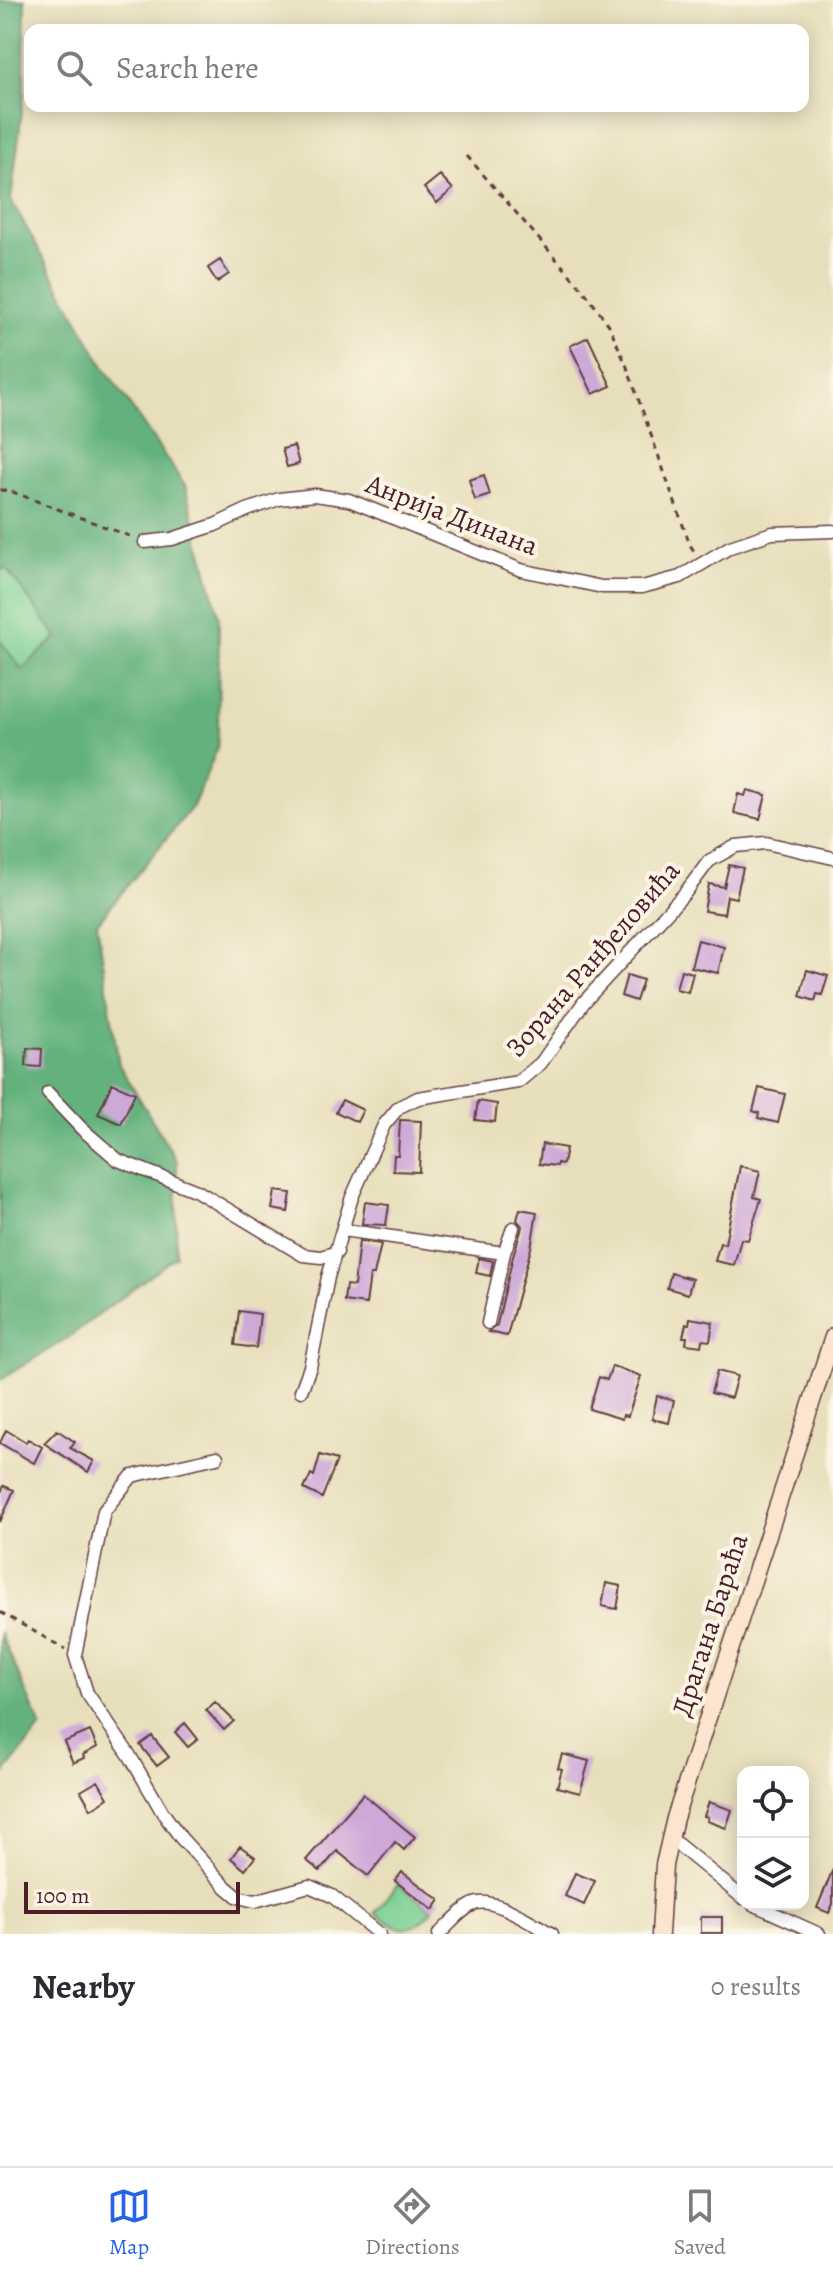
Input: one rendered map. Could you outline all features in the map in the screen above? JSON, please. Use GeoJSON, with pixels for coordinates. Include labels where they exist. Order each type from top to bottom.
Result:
{"type":"FeatureCollection","features":[{"type":"Feature","properties":{"kind":"street","name":"Анрија Динана"},"geometry":{"type":"LineString","coordinates":[[145,542],[172,539],[201,530],[279,499],[315,495],[349,500],[521,570],[602,587],[642,587],[680,577],[730,547],[772,533],[833,531]]}},
{"type":"Feature","properties":{"kind":"street","name":"Зорана Ранђеловића"},"geometry":{"type":"LineString","coordinates":[[301,1391],[310,1367],[328,1277],[352,1197],[384,1125],[399,1107],[418,1098],[518,1082],[541,1063],[584,1002],[685,893],[709,861],[736,846],[766,843],[833,858]]}},
{"type":"Feature","properties":{"kind":"street"},"geometry":{"type":"LineString","coordinates":[[48,1093],[82,1129],[118,1160],[197,1191],[303,1255],[321,1257],[337,1252]]}},
{"type":"Feature","properties":{"kind":"street"},"geometry":{"type":"LineString","coordinates":[[488,1323],[513,1228]]}},
{"type":"Feature","properties":{"kind":"street"},"geometry":{"type":"LineString","coordinates":[[343,1230],[504,1253]]}},
{"type":"Feature","properties":{"kind":"street","name":"Драгана Бараћа"},"geometry":{"type":"LineString","coordinates":[[660,1934],[664,1865],[670,1838],[833,1337]]}},
{"type":"Feature","properties":{"kind":"street"},"geometry":{"type":"LineString","coordinates":[[217,1457],[132,1476],[104,1511],[75,1655],[87,1693],[181,1838],[238,1897],[255,1901],[309,1886],[332,1896],[379,1934]]}},
{"type":"Feature","properties":{"kind":"street"},"geometry":{"type":"LineString","coordinates":[[670,1838],[737,1893]]}},
{"type":"Feature","properties":{"kind":"street"},"geometry":{"type":"LineString","coordinates":[[439,1934],[472,1905],[483,1901],[497,1904],[552,1934]]}},
{"type":"Feature","properties":{"kind":"street"},"geometry":{"type":"LineString","coordinates":[[766,1910],[819,1934]]}},
{"type":"Feature","properties":{"kind":"path"},"geometry":{"type":"LineString","coordinates":[[467,156],[584,291],[609,325],[690,545],[702,564]]}},
{"type":"Feature","properties":{"kind":"path"},"geometry":{"type":"LineString","coordinates":[[0,490],[10,491],[145,542]]}},
{"type":"Feature","properties":{"kind":"path"},"geometry":{"type":"LineString","coordinates":[[0,1612],[75,1655]]}},
{"type":"Feature","properties":{"kind":"green space"},"geometry":{"type":"Polygon","coordinates":[[[0,0],[25,0],[24,94],[11,200],[104,367],[185,486],[219,617],[218,747],[193,806],[97,923],[119,1065],[177,1161],[176,1256],[69,1337],[0,1380],[0,641],[22,669],[57,637],[6,568],[0,570],[0,0]]]}},
{"type":"Feature","properties":{"kind":"green space"},"geometry":{"type":"Polygon","coordinates":[[[6,568],[57,637],[22,670],[0,641],[0,570],[6,568]]]}},
{"type":"Feature","properties":{"kind":"green space"},"geometry":{"type":"Polygon","coordinates":[[[0,1632],[41,1727],[0,1779],[0,1632]]]}},
{"type":"Feature","properties":{"kind":"green space"},"geometry":{"type":"Polygon","coordinates":[[[398,1884],[433,1910],[412,1927],[400,1928],[375,1913],[398,1884]]]}},
{"type":"Feature","properties":{"kind":"building"},"geometry":{"type":"Polygon","coordinates":[[[440,175],[453,189],[437,203],[424,188],[440,175]]]}},
{"type":"Feature","properties":{"kind":"building"},"geometry":{"type":"Polygon","coordinates":[[[220,260],[229,274],[217,282],[208,268],[220,260]]]}},
{"type":"Feature","properties":{"kind":"building"},"geometry":{"type":"Polygon","coordinates":[[[588,337],[611,386],[593,394],[570,346],[588,337]]]}},
{"type":"Feature","properties":{"kind":"building"},"geometry":{"type":"Polygon","coordinates":[[[294,446],[299,464],[287,467],[282,449],[294,446]]]}},
{"type":"Feature","properties":{"kind":"building"},"geometry":{"type":"Polygon","coordinates":[[[484,475],[490,495],[475,500],[469,480],[484,475]]]}},
{"type":"Feature","properties":{"kind":"building"},"geometry":{"type":"Polygon","coordinates":[[[747,790],[766,795],[760,819],[734,813],[738,794],[745,796],[747,790]]]}},
{"type":"Feature","properties":{"kind":"building"},"geometry":{"type":"Polygon","coordinates":[[[729,865],[743,868],[736,898],[727,896],[724,914],[704,911],[709,884],[724,887],[729,865]]]}},
{"type":"Feature","properties":{"kind":"building"},"geometry":{"type":"Polygon","coordinates":[[[698,940],[724,947],[718,973],[691,967],[698,940]]]}},
{"type":"Feature","properties":{"kind":"building"},"geometry":{"type":"Polygon","coordinates":[[[681,970],[693,973],[688,992],[676,989],[681,970]]]}},
{"type":"Feature","properties":{"kind":"building"},"geometry":{"type":"Polygon","coordinates":[[[807,970],[828,976],[822,995],[817,994],[815,1001],[800,996],[807,970]]]}},
{"type":"Feature","properties":{"kind":"building"},"geometry":{"type":"Polygon","coordinates":[[[627,975],[643,980],[636,1001],[621,996],[627,975]]]}},
{"type":"Feature","properties":{"kind":"building"},"geometry":{"type":"Polygon","coordinates":[[[27,1048],[42,1049],[41,1067],[26,1066],[27,1048]]]}},
{"type":"Feature","properties":{"kind":"building"},"geometry":{"type":"Polygon","coordinates":[[[112,1083],[135,1093],[121,1124],[98,1114],[112,1083]]]}},
{"type":"Feature","properties":{"kind":"building"},"geometry":{"type":"Polygon","coordinates":[[[759,1088],[785,1094],[778,1123],[758,1118],[759,1113],[753,1111],[759,1088]]]}},
{"type":"Feature","properties":{"kind":"building"},"geometry":{"type":"Polygon","coordinates":[[[342,1100],[363,1110],[357,1122],[336,1112],[342,1100]]]}},
{"type":"Feature","properties":{"kind":"building"},"geometry":{"type":"Polygon","coordinates":[[[478,1101],[497,1104],[495,1122],[475,1120],[478,1101]]]}},
{"type":"Feature","properties":{"kind":"building"},"geometry":{"type":"Polygon","coordinates":[[[400,1120],[421,1121],[419,1172],[393,1171],[394,1155],[398,1155],[400,1120]]]}},
{"type":"Feature","properties":{"kind":"building"},"geometry":{"type":"Polygon","coordinates":[[[542,1144],[566,1148],[563,1164],[539,1164],[542,1144]]]}},
{"type":"Feature","properties":{"kind":"building"},"geometry":{"type":"Polygon","coordinates":[[[740,1166],[760,1171],[754,1197],[761,1199],[748,1240],[741,1239],[734,1265],[715,1261],[720,1243],[725,1244],[740,1166]]]}},
{"type":"Feature","properties":{"kind":"building"},"geometry":{"type":"Polygon","coordinates":[[[275,1191],[291,1193],[288,1212],[272,1209],[275,1191]]]}},
{"type":"Feature","properties":{"kind":"building"},"geometry":{"type":"Polygon","coordinates":[[[365,1202],[389,1205],[386,1225],[362,1224],[365,1202]]]}},
{"type":"Feature","properties":{"kind":"building"},"geometry":{"type":"Polygon","coordinates":[[[520,1209],[537,1212],[531,1248],[507,1336],[488,1332],[497,1325],[522,1226],[517,1220],[520,1209]]]}},
{"type":"Feature","properties":{"kind":"building"},"geometry":{"type":"Polygon","coordinates":[[[359,1241],[381,1244],[374,1275],[370,1275],[366,1304],[344,1301],[346,1285],[354,1286],[359,1241]]]}},
{"type":"Feature","properties":{"kind":"building"},"geometry":{"type":"Polygon","coordinates":[[[479,1258],[493,1261],[490,1276],[476,1273],[479,1258]]]}},
{"type":"Feature","properties":{"kind":"building"},"geometry":{"type":"Polygon","coordinates":[[[671,1273],[692,1279],[688,1294],[667,1288],[671,1273]]]}},
{"type":"Feature","properties":{"kind":"building"},"geometry":{"type":"Polygon","coordinates":[[[239,1311],[260,1314],[256,1348],[235,1345],[239,1311]]]}},
{"type":"Feature","properties":{"kind":"building"},"geometry":{"type":"Polygon","coordinates":[[[690,1318],[713,1322],[710,1341],[702,1340],[701,1346],[686,1344],[687,1337],[683,1337],[690,1318]]]}},
{"type":"Feature","properties":{"kind":"building"},"geometry":{"type":"Polygon","coordinates":[[[612,1366],[641,1376],[628,1416],[623,1415],[622,1419],[589,1409],[599,1377],[607,1380],[612,1366]]]}},
{"type":"Feature","properties":{"kind":"building"},"geometry":{"type":"Polygon","coordinates":[[[717,1371],[737,1376],[731,1398],[711,1393],[717,1371]]]}},
{"type":"Feature","properties":{"kind":"building"},"geometry":{"type":"Polygon","coordinates":[[[657,1396],[674,1400],[669,1423],[652,1419],[657,1396]]]}},
{"type":"Feature","properties":{"kind":"building"},"geometry":{"type":"Polygon","coordinates":[[[6,1430],[42,1447],[34,1463],[0,1443],[6,1430]]]}},
{"type":"Feature","properties":{"kind":"building"},"geometry":{"type":"Polygon","coordinates":[[[57,1430],[75,1442],[70,1448],[94,1461],[88,1472],[44,1443],[57,1430]]]}},
{"type":"Feature","properties":{"kind":"building"},"geometry":{"type":"Polygon","coordinates":[[[320,1455],[337,1460],[322,1498],[304,1489],[311,1474],[314,1476],[320,1455]]]}},
{"type":"Feature","properties":{"kind":"building"},"geometry":{"type":"Polygon","coordinates":[[[4,1486],[14,1490],[0,1522],[0,1494],[4,1486]]]}},
{"type":"Feature","properties":{"kind":"building"},"geometry":{"type":"Polygon","coordinates":[[[606,1583],[621,1586],[617,1609],[602,1606],[606,1583]]]}},
{"type":"Feature","properties":{"kind":"building"},"geometry":{"type":"Polygon","coordinates":[[[215,1702],[234,1721],[224,1730],[206,1710],[215,1702]]]}},
{"type":"Feature","properties":{"kind":"building"},"geometry":{"type":"Polygon","coordinates":[[[185,1723],[198,1739],[188,1747],[175,1732],[185,1723]]]}},
{"type":"Feature","properties":{"kind":"building"},"geometry":{"type":"Polygon","coordinates":[[[90,1731],[97,1747],[73,1763],[64,1742],[90,1731]]]}},
{"type":"Feature","properties":{"kind":"building"},"geometry":{"type":"Polygon","coordinates":[[[152,1736],[169,1757],[157,1766],[140,1745],[152,1736]]]}},
{"type":"Feature","properties":{"kind":"building"},"geometry":{"type":"Polygon","coordinates":[[[562,1754],[589,1761],[580,1793],[557,1787],[562,1754]]]}},
{"type":"Feature","properties":{"kind":"building"},"geometry":{"type":"Polygon","coordinates":[[[98,1781],[108,1798],[91,1809],[81,1791],[98,1781]]]}},
{"type":"Feature","properties":{"kind":"building"},"geometry":{"type":"Polygon","coordinates":[[[363,1794],[415,1837],[404,1850],[395,1842],[368,1876],[337,1851],[320,1871],[306,1860],[363,1794]]]}},
{"type":"Feature","properties":{"kind":"building"},"geometry":{"type":"Polygon","coordinates":[[[709,1802],[732,1810],[726,1828],[707,1821],[708,1817],[704,1816],[709,1802]]]}},
{"type":"Feature","properties":{"kind":"building"},"geometry":{"type":"Polygon","coordinates":[[[240,1846],[255,1857],[245,1870],[231,1858],[240,1846]]]}},
{"type":"Feature","properties":{"kind":"building"},"geometry":{"type":"Polygon","coordinates":[[[833,1869],[833,1904],[829,1913],[817,1908],[833,1869]]]}},
{"type":"Feature","properties":{"kind":"building"},"geometry":{"type":"Polygon","coordinates":[[[402,1872],[440,1900],[433,1910],[395,1881],[402,1872]]]}},
{"type":"Feature","properties":{"kind":"building"},"geometry":{"type":"Polygon","coordinates":[[[575,1873],[595,1881],[584,1905],[565,1896],[575,1873]]]}},
{"type":"Feature","properties":{"kind":"building"},"geometry":{"type":"Polygon","coordinates":[[[701,1917],[722,1917],[722,1933],[701,1933],[701,1917]]]}}]}
